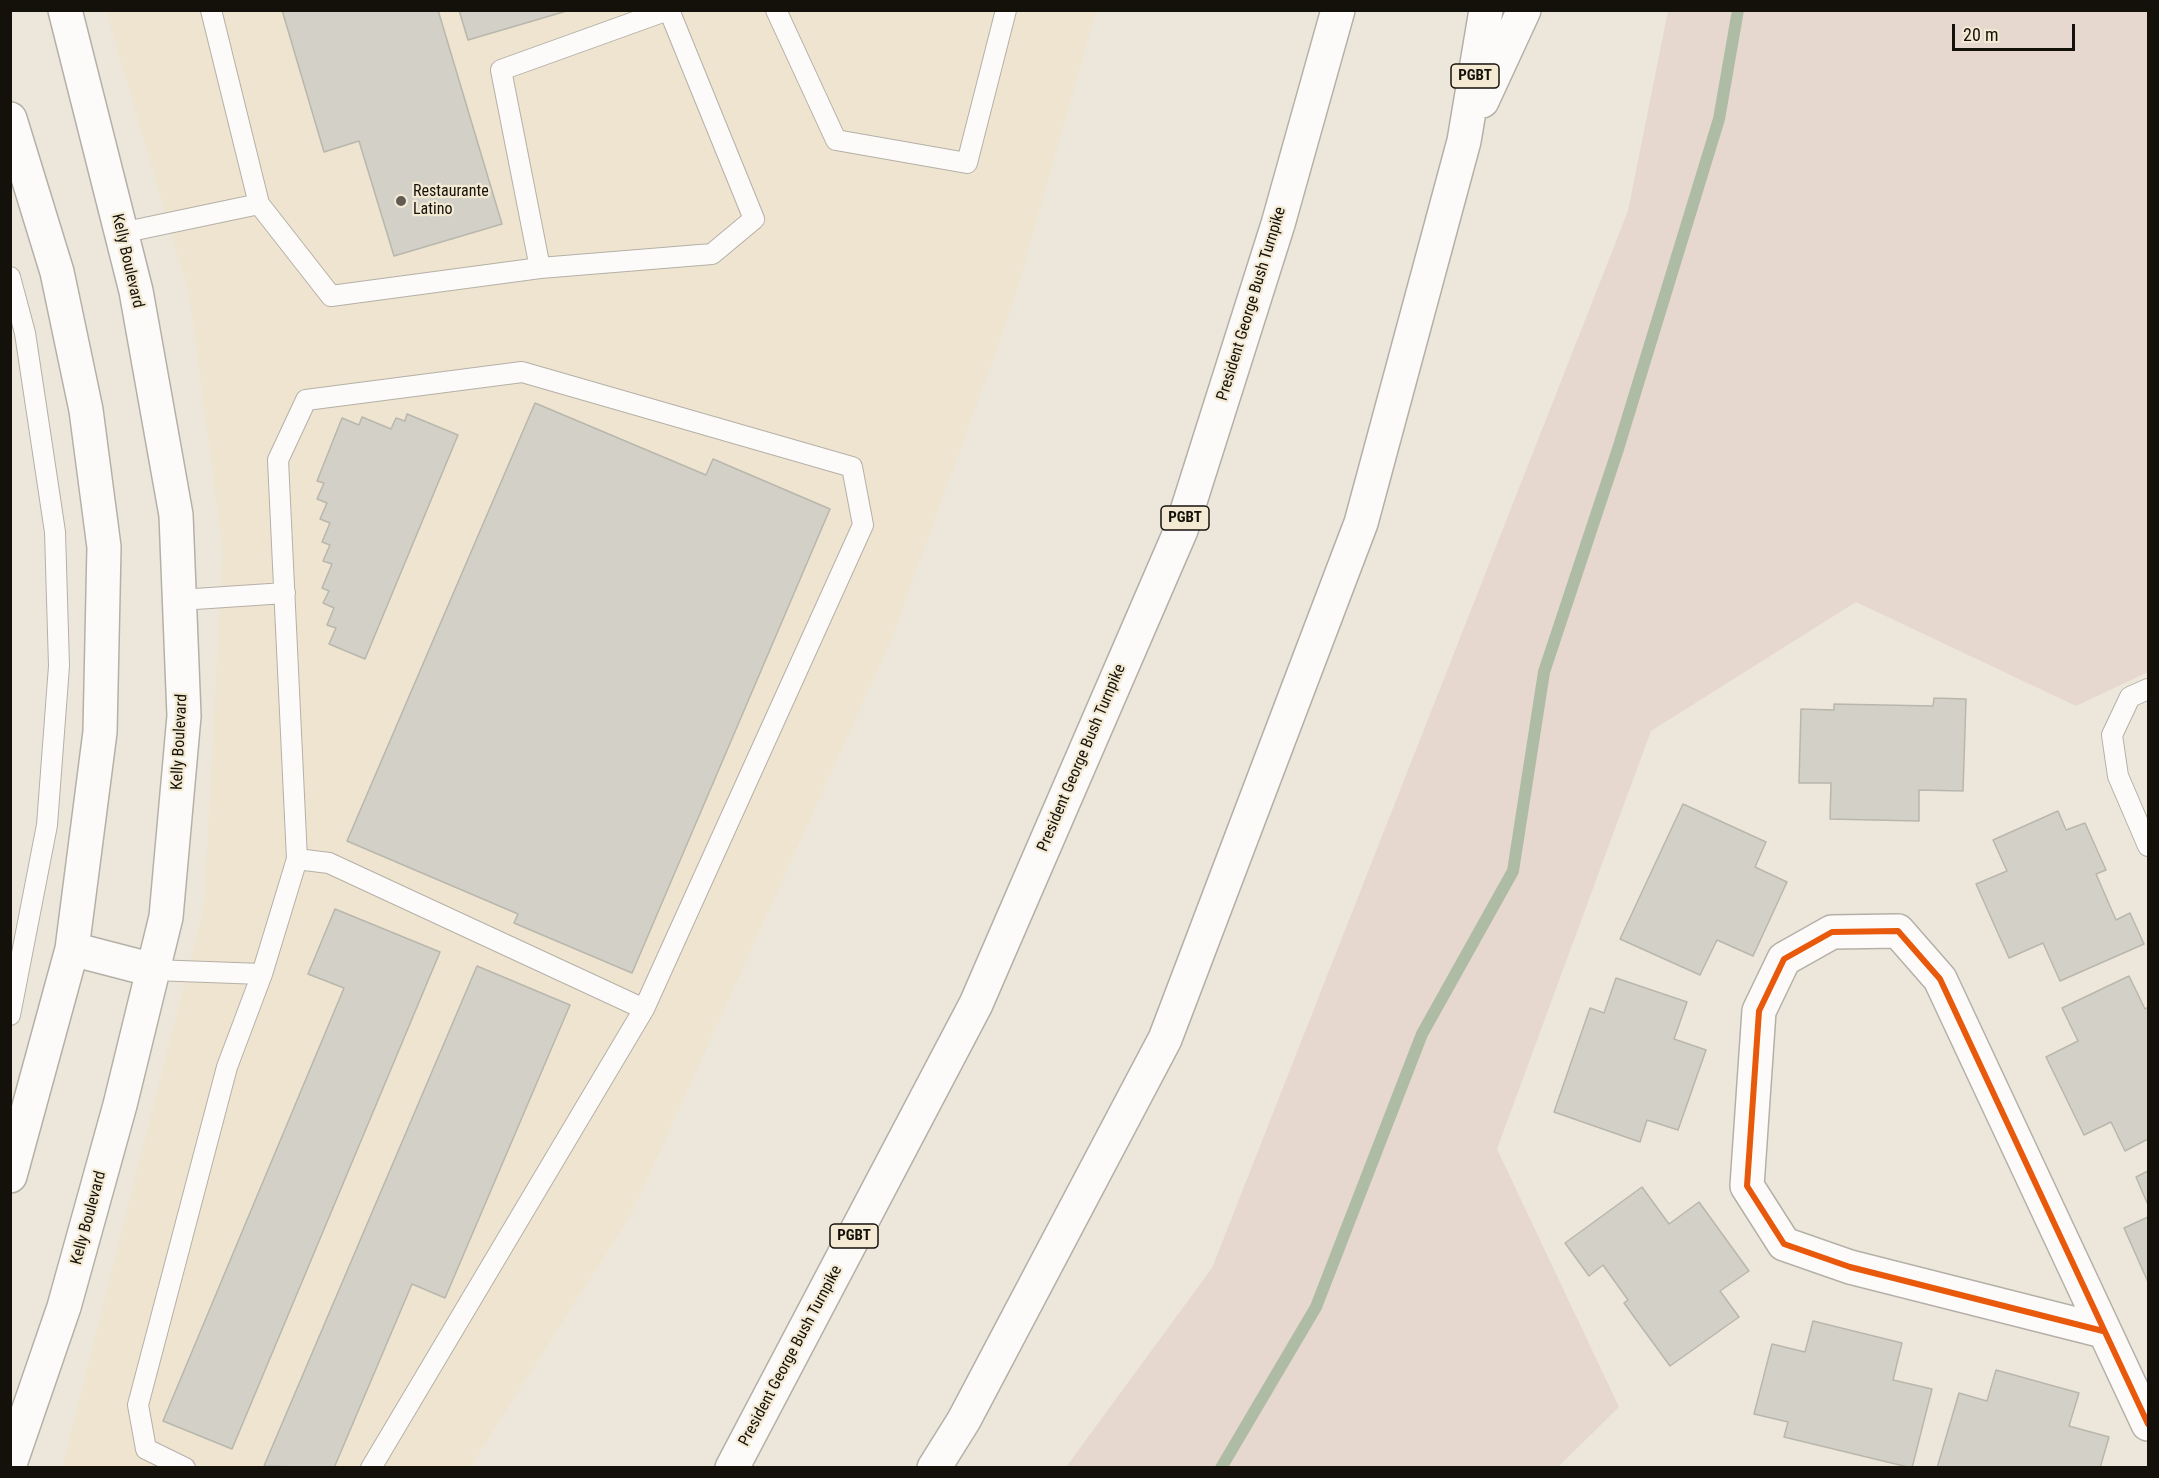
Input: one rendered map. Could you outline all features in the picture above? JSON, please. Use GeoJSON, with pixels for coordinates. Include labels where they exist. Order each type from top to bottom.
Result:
{"type":"FeatureCollection","features":[{"type":"Feature","properties":{"kind":"main road","name":"Kelly Boulevard"},"geometry":{"type":"LineString","coordinates":[[10,1464],[64,1307],[120,1105],[166,917],[184,716],[176,515],[136,291],[65,10]]}},
{"type":"Feature","properties":{"kind":"main road","name":"President George Bush Turnpike"},"geometry":{"type":"LineString","coordinates":[[732,1467],[976,1004],[1181,531],[1278,224],[1338,10]]}},
{"type":"Feature","properties":{"kind":"main road","name":"PGBT"},"geometry":{"type":"LineString","coordinates":[[934,1467],[964,1420],[1165,1039],[1361,523],[1464,141],[1486,10]]}},
{"type":"Feature","properties":{"kind":"main road"},"geometry":{"type":"LineString","coordinates":[[1464,141],[1524,10]]}},
{"type":"Feature","properties":{"kind":"main road"},"geometry":{"type":"LineString","coordinates":[[10,119],[59,284],[86,410],[104,547],[100,732],[72,949],[10,1176]]}},
{"type":"Feature","properties":{"kind":"main road"},"geometry":{"type":"LineString","coordinates":[[2103,1331],[1850,1267],[1784,1244],[1747,1186],[1759,1011],[1784,959],[1832,932],[1898,931],[1940,979],[2148,1424]]}},
{"type":"Feature","properties":{"kind":"main road"},"geometry":{"type":"LineString","coordinates":[[72,949],[153,970]]}},
{"type":"Feature","properties":{"kind":"lane"},"geometry":{"type":"LineString","coordinates":[[211,10],[259,204],[331,297],[540,268],[712,254],[754,219],[669,10],[501,70],[540,268]]}},
{"type":"Feature","properties":{"kind":"lane"},"geometry":{"type":"LineString","coordinates":[[776,10],[836,140],[967,163],[1006,10]]}},
{"type":"Feature","properties":{"kind":"lane"},"geometry":{"type":"LineString","coordinates":[[121,233],[259,204]]}},
{"type":"Feature","properties":{"kind":"lane"},"geometry":{"type":"LineString","coordinates":[[10,277],[25,333],[55,531],[59,666],[47,825],[10,1015]]}},
{"type":"Feature","properties":{"kind":"lane"},"geometry":{"type":"LineString","coordinates":[[185,1467],[146,1449],[138,1405],[227,1067],[262,974],[297,859],[278,460],[306,400],[522,372],[852,466],[863,525],[644,1009],[371,1467]]}},
{"type":"Feature","properties":{"kind":"lane"},"geometry":{"type":"LineString","coordinates":[[180,600],[285,593]]}},
{"type":"Feature","properties":{"kind":"lane"},"geometry":{"type":"LineString","coordinates":[[2148,689],[2130,697],[2112,735],[2118,776],[2148,846]]}},
{"type":"Feature","properties":{"kind":"lane"},"geometry":{"type":"LineString","coordinates":[[297,859],[329,863],[644,1009]]}},
{"type":"Feature","properties":{"kind":"lane"},"geometry":{"type":"LineString","coordinates":[[153,970],[262,974]]}},
{"type":"Feature","properties":{"kind":"shaded area"},"geometry":{"type":"Polygon","coordinates":[[[106,11],[1096,11],[1013,304],[891,640],[632,1213],[470,1467],[62,1468],[204,906],[223,551],[189,293],[106,11]]]}},
{"type":"Feature","properties":{"kind":"shaded area"},"geometry":{"type":"Polygon","coordinates":[[[1668,11],[2148,11],[2148,672],[2076,706],[1856,602],[1651,731],[1497,1149],[1619,1407],[1558,1467],[1066,1467],[1212,1268],[1628,211],[1668,11]]]}},
{"type":"Feature","properties":{"kind":"building"},"geometry":{"type":"Polygon","coordinates":[[[282,10],[438,10],[502,224],[394,256],[359,141],[324,152],[282,10]]]}},
{"type":"Feature","properties":{"kind":"building"},"geometry":{"type":"Polygon","coordinates":[[[459,10],[570,10],[468,40],[459,10]]]}},
{"type":"Feature","properties":{"kind":"building"},"geometry":{"type":"Polygon","coordinates":[[[535,403],[706,475],[713,459],[830,509],[632,973],[514,923],[518,914],[347,841],[535,403]]]}},
{"type":"Feature","properties":{"kind":"building"},"geometry":{"type":"Polygon","coordinates":[[[407,414],[458,435],[365,659],[329,644],[336,628],[327,625],[334,608],[323,603],[329,591],[322,588],[332,564],[323,561],[330,545],[322,542],[330,523],[320,519],[327,503],[317,499],[324,483],[317,481],[342,418],[359,425],[362,417],[391,429],[396,418],[405,421],[407,414]]]}},
{"type":"Feature","properties":{"kind":"building"},"geometry":{"type":"Polygon","coordinates":[[[1934,698],[1966,699],[1963,791],[1919,790],[1919,821],[1830,819],[1831,783],[1799,783],[1801,709],[1834,710],[1834,704],[1933,706],[1934,698]]]}},
{"type":"Feature","properties":{"kind":"building"},"geometry":{"type":"Polygon","coordinates":[[[1683,804],[1766,842],[1755,867],[1787,882],[1753,956],[1717,940],[1700,975],[1620,939],[1683,804]]]}},
{"type":"Feature","properties":{"kind":"building"},"geometry":{"type":"Polygon","coordinates":[[[2058,811],[2066,830],[2085,823],[2106,870],[2096,874],[2116,920],[2130,913],[2144,944],[2060,981],[2043,943],[2009,958],[1976,884],[2007,871],[1993,840],[2058,811]]]}},
{"type":"Feature","properties":{"kind":"building"},"geometry":{"type":"Polygon","coordinates":[[[335,909],[440,952],[232,1449],[163,1421],[344,988],[308,974],[335,909]]]}},
{"type":"Feature","properties":{"kind":"building"},"geometry":{"type":"Polygon","coordinates":[[[477,966],[570,1005],[445,1298],[412,1284],[334,1468],[264,1466],[477,966]]]}},
{"type":"Feature","properties":{"kind":"building"},"geometry":{"type":"Polygon","coordinates":[[[2129,976],[2145,1009],[2148,1007],[2148,1139],[2125,1151],[2111,1122],[2084,1135],[2046,1057],[2078,1041],[2062,1008],[2129,976]]]}},
{"type":"Feature","properties":{"kind":"building"},"geometry":{"type":"Polygon","coordinates":[[[1616,978],[1687,1002],[1674,1039],[1706,1050],[1678,1130],[1647,1120],[1640,1142],[1554,1112],[1590,1008],[1604,1013],[1616,978]]]}},
{"type":"Feature","properties":{"kind":"building"},"geometry":{"type":"Polygon","coordinates":[[[2148,1171],[2148,1205],[2136,1177],[2148,1171]]]}},
{"type":"Feature","properties":{"kind":"building"},"geometry":{"type":"Polygon","coordinates":[[[1642,1187],[1669,1224],[1699,1202],[1749,1271],[1720,1291],[1739,1317],[1670,1366],[1624,1303],[1628,1300],[1603,1265],[1589,1276],[1565,1243],[1642,1187]]]}},
{"type":"Feature","properties":{"kind":"building"},"geometry":{"type":"Polygon","coordinates":[[[2148,1217],[2148,1282],[2124,1228],[2148,1217]]]}},
{"type":"Feature","properties":{"kind":"building"},"geometry":{"type":"Polygon","coordinates":[[[1813,1321],[1902,1343],[1893,1380],[1932,1389],[1912,1468],[1784,1437],[1788,1422],[1754,1414],[1772,1344],[1805,1352],[1813,1321]]]}},
{"type":"Feature","properties":{"kind":"building"},"geometry":{"type":"Polygon","coordinates":[[[1996,1370],[2079,1393],[2069,1426],[2109,1437],[2100,1468],[1937,1468],[1959,1393],[1987,1401],[1996,1370]]]}},
{"type":"Feature","properties":{"kind":"waterway"},"geometry":{"type":"LineString","coordinates":[[1221,1468],[1316,1307],[1422,1034],[1513,871],[1544,672],[1618,449],[1719,119],[1738,10]]}},
{"type":"Feature","properties":{"kind":"cycle path"},"geometry":{"type":"LineString","coordinates":[[2103,1331],[1850,1267],[1784,1244],[1747,1186],[1759,1011],[1784,959],[1832,932],[1898,931],[1940,979],[2148,1424]]}},
{"type":"Feature","properties":{"kind":"place","name":"Restaurante Latino"},"geometry":{"type":"Point","coordinates":[401,201]}}]}
